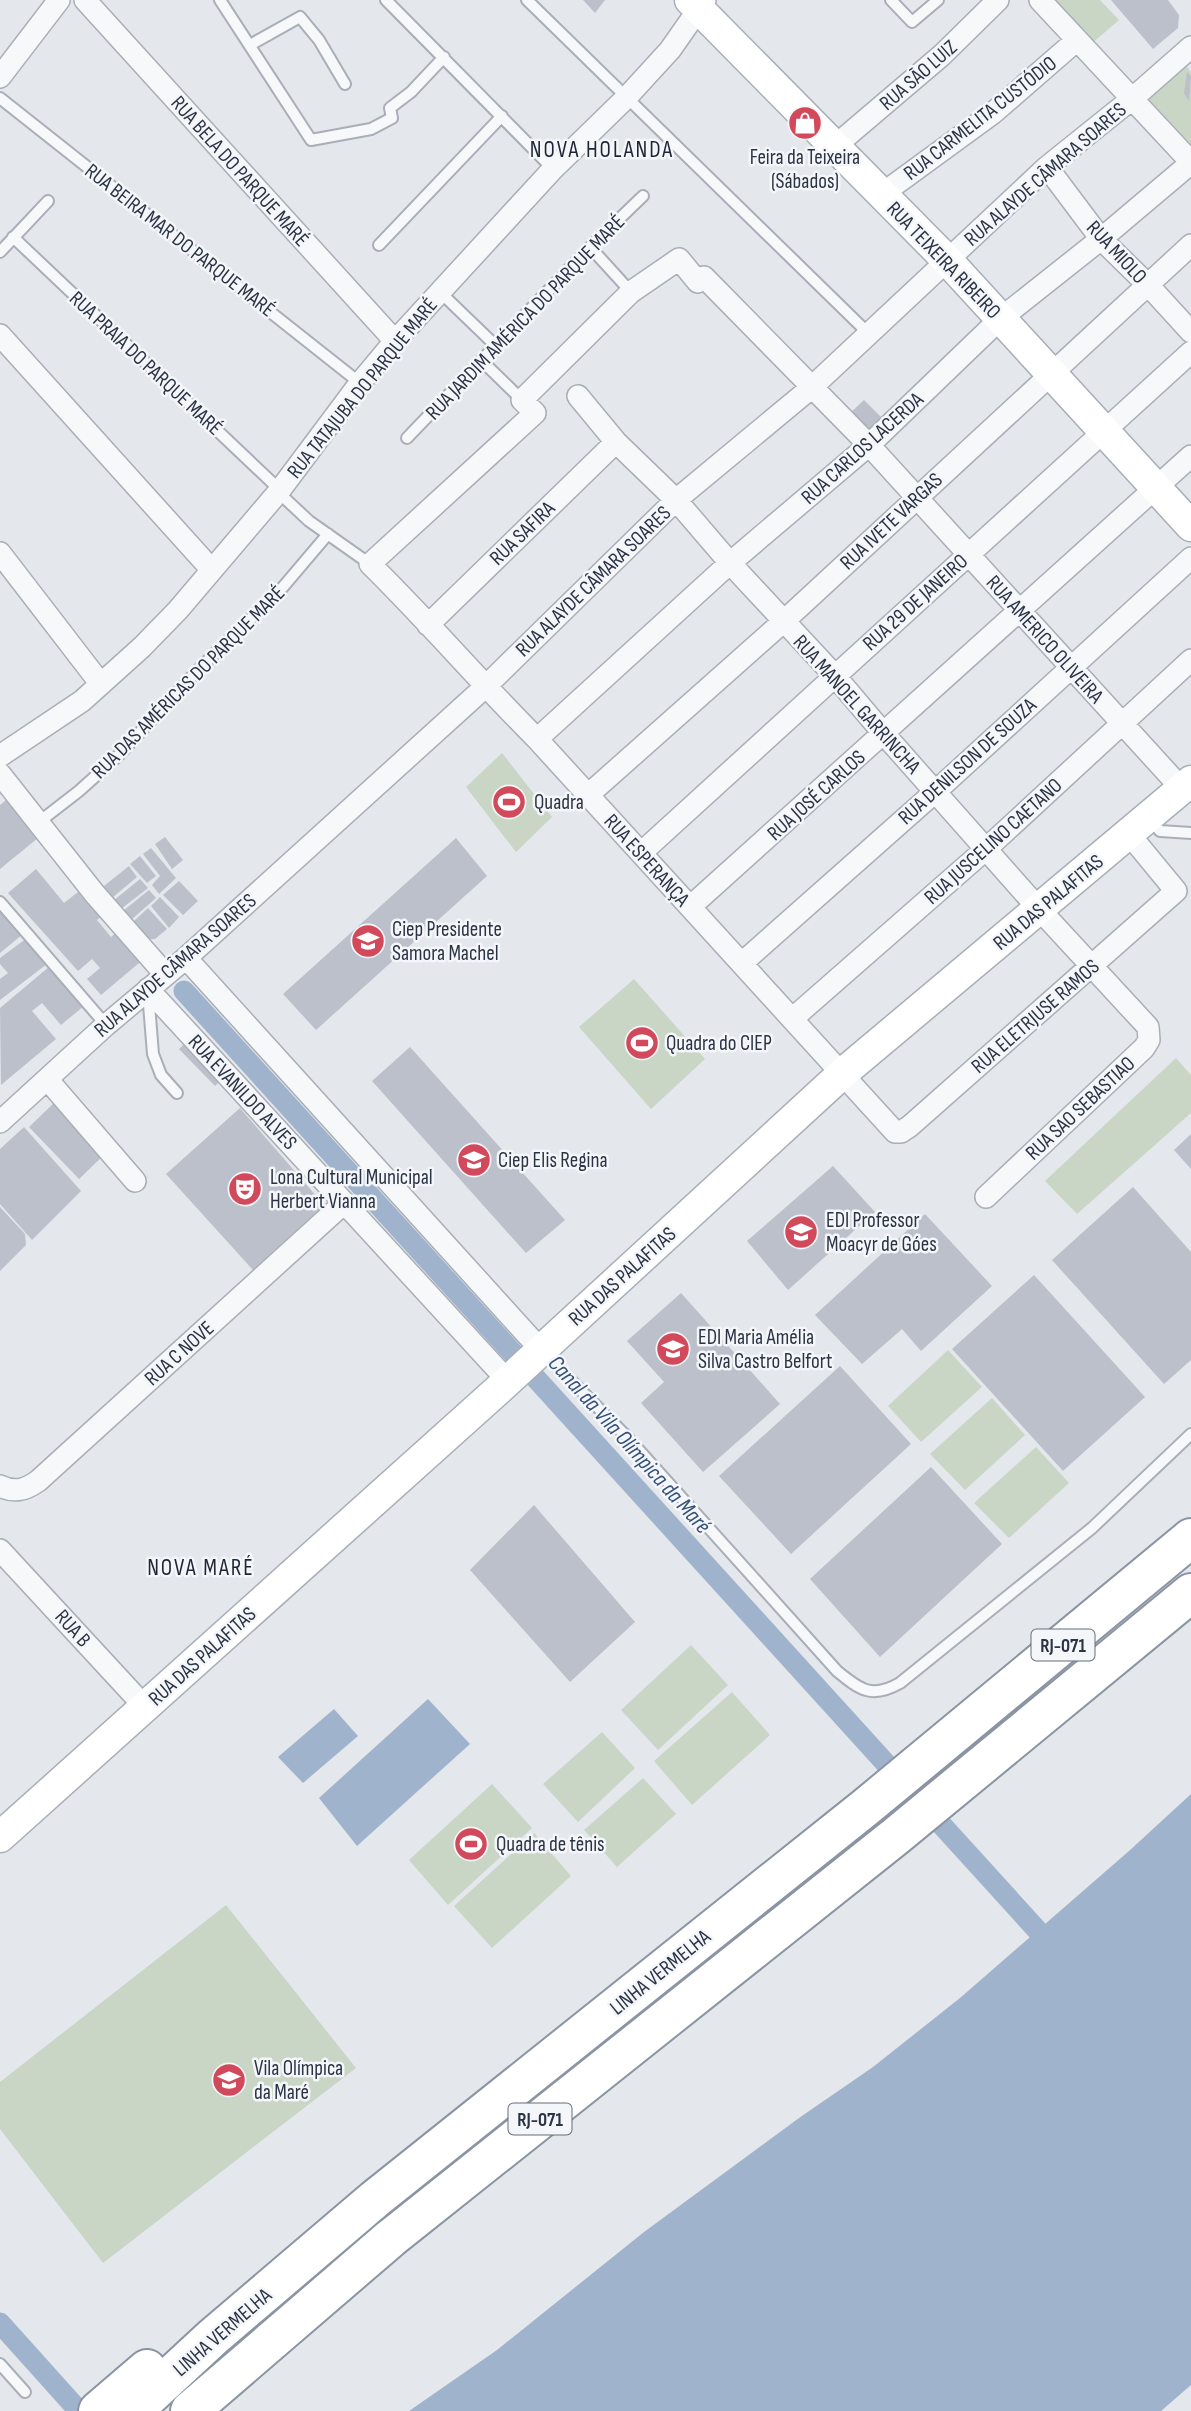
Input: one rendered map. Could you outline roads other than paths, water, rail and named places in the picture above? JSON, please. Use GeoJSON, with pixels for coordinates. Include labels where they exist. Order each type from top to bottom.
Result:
{"type":"FeatureCollection","features":[{"type":"Feature","properties":{"kind":"highway","name":"LINHA VERMELHA"},"geometry":{"type":"LineString","coordinates":[[133,2411],[213,2337],[376,2199],[866,1807],[1191,1538]]}},
{"type":"Feature","properties":{"kind":"highway","name":"LINHA VERMELHA"},"geometry":{"type":"LineString","coordinates":[[190,2411],[391,2238],[896,1836],[1191,1593]]}},
{"type":"Feature","properties":{"kind":"highway"},"geometry":{"type":"LineString","coordinates":[[98,2411],[214,2311],[376,2199]]}},
{"type":"Feature","properties":{"kind":"street"},"geometry":{"type":"LineString","coordinates":[[0,77],[59,0]]}},
{"type":"Feature","properties":{"kind":"street","name":"RUA BELA DO PARQUE MARÉ"},"geometry":{"type":"LineString","coordinates":[[85,0],[395,341]]}},
{"type":"Feature","properties":{"kind":"street","name":"RUA SÃO LUIZ"},"geometry":{"type":"LineString","coordinates":[[835,146],[942,55],[999,0]]}},
{"type":"Feature","properties":{"kind":"street"},"geometry":{"type":"LineString","coordinates":[[1041,0],[1191,163]]}},
{"type":"Feature","properties":{"kind":"street","name":"RUA TATAJUBA DO PARQUE MARÉ"},"geometry":{"type":"LineString","coordinates":[[0,756],[82,701],[142,647],[279,491],[395,341],[553,169],[626,98],[670,50],[698,3]]}},
{"type":"Feature","properties":{"kind":"street","name":"RUA TEIXEIRA RIBEIRO"},"geometry":{"type":"LineString","coordinates":[[698,3],[947,261],[1191,526]]}},
{"type":"Feature","properties":{"kind":"street","name":"RUA CARMELITA CUSTÓDIO"},"geometry":{"type":"LineString","coordinates":[[882,194],[993,113],[1077,40]]}},
{"type":"Feature","properties":{"kind":"street","name":"RUA ALAYDE CÂMARA SOARES"},"geometry":{"type":"LineString","coordinates":[[5,1109],[47,1079],[186,958],[485,687],[676,500],[811,388],[1047,167],[1133,99],[1191,47]]}},
{"type":"Feature","properties":{"kind":"street","name":"RUA CARLOS LACERDA"},"geometry":{"type":"LineString","coordinates":[[537,739],[730,563],[869,445],[1000,319],[1191,163]]}},
{"type":"Feature","properties":{"kind":"street","name":"RUA MIOLO"},"geometry":{"type":"LineString","coordinates":[[1047,167],[1101,239],[1191,332]]}},
{"type":"Feature","properties":{"kind":"street","name":"RUA IVETE VARGAS"},"geometry":{"type":"LineString","coordinates":[[588,795],[784,621],[1191,246]]}},
{"type":"Feature","properties":{"kind":"street","name":"RUA AMERICO OLIVEIRA"},"geometry":{"type":"LineString","coordinates":[[631,292],[679,260],[869,445],[1122,723],[1187,785]]}},
{"type":"Feature","properties":{"kind":"street"},"geometry":{"type":"LineString","coordinates":[[370,564],[535,413],[522,400],[631,292]]}},
{"type":"Feature","properties":{"kind":"street"},"geometry":{"type":"LineString","coordinates":[[0,335],[211,569]]}},
{"type":"Feature","properties":{"kind":"street","name":"RUA 29 DE JANEIRO"},"geometry":{"type":"LineString","coordinates":[[640,853],[1191,352]]}},
{"type":"Feature","properties":{"kind":"street","name":"RUA MANOEL GARRINCHA"},"geometry":{"type":"LineString","coordinates":[[578,396],[616,442],[676,500],[730,563],[835,676],[1091,967],[1137,1013]]}},
{"type":"Feature","properties":{"kind":"street","name":"RUA SAFIRA"},"geometry":{"type":"LineString","coordinates":[[428,625],[616,442]]}},
{"type":"Feature","properties":{"kind":"street","name":"RUA JOSÉ CARLOS"},"geometry":{"type":"LineString","coordinates":[[690,908],[1191,456]]}},
{"type":"Feature","properties":{"kind":"street"},"geometry":{"type":"LineString","coordinates":[[0,553],[100,683]]}},
{"type":"Feature","properties":{"kind":"street","name":"RUA DENILSON DE SOUZA"},"geometry":{"type":"LineString","coordinates":[[742,963],[935,792],[1191,558]]}},
{"type":"Feature","properties":{"kind":"street","name":"RUA ESPERANÇA"},"geometry":{"type":"LineString","coordinates":[[370,564],[537,739],[892,1129]]}},
{"type":"Feature","properties":{"kind":"street","name":"RUA JUSCELINO CAETANO"},"geometry":{"type":"LineString","coordinates":[[792,1018],[986,849],[1191,660]]}},
{"type":"Feature","properties":{"kind":"street"},"geometry":{"type":"LineString","coordinates":[[0,774],[94,892],[165,974]]}},
{"type":"Feature","properties":{"kind":"street","name":"RUA DAS PALAFITAS"},"geometry":{"type":"LineString","coordinates":[[0,1837],[526,1364],[843,1073],[1187,785]]}},
{"type":"Feature","properties":{"kind":"street","name":"RUA ELETRJUSE RAMOS"},"geometry":{"type":"LineString","coordinates":[[892,1129],[901,1132],[909,1126],[1176,891],[1138,826]]}},
{"type":"Feature","properties":{"kind":"street"},"geometry":{"type":"LineString","coordinates":[[186,958],[526,1364]]}},
{"type":"Feature","properties":{"kind":"street","name":"RUA EVANILDO ALVES"},"geometry":{"type":"LineString","coordinates":[[148,989],[345,1203],[526,1364]]}},
{"type":"Feature","properties":{"kind":"street","name":"RUA SAO SEBASTIAO"},"geometry":{"type":"LineString","coordinates":[[986,1197],[1144,1048],[1150,1034],[1137,1013]]}},
{"type":"Feature","properties":{"kind":"street"},"geometry":{"type":"LineString","coordinates":[[47,1079],[135,1181]]}},
{"type":"Feature","properties":{"kind":"street","name":"RUA C NOVE"},"geometry":{"type":"LineString","coordinates":[[3,1488],[22,1490],[38,1481],[345,1203]]}},
{"type":"Feature","properties":{"kind":"street","name":"RUA B"},"geometry":{"type":"LineString","coordinates":[[0,1550],[145,1707]]}},
{"type":"Feature","properties":{"kind":"lane"},"geometry":{"type":"LineString","coordinates":[[220,0],[311,140],[371,129],[393,118],[390,108],[411,92],[444,57]]}},
{"type":"Feature","properties":{"kind":"lane"},"geometry":{"type":"LineString","coordinates":[[386,0],[553,169]]}},
{"type":"Feature","properties":{"kind":"lane"},"geometry":{"type":"LineString","coordinates":[[527,0],[868,333]]}},
{"type":"Feature","properties":{"kind":"lane"},"geometry":{"type":"LineString","coordinates":[[891,0],[912,22],[938,0]]}},
{"type":"Feature","properties":{"kind":"lane"},"geometry":{"type":"LineString","coordinates":[[250,45],[300,17],[319,40],[345,84]]}},
{"type":"Feature","properties":{"kind":"lane","name":"RUA BEIRA MAR DO PARQUE MARÉ"},"geometry":{"type":"LineString","coordinates":[[0,98],[360,383]]}},
{"type":"Feature","properties":{"kind":"lane"},"geometry":{"type":"LineString","coordinates":[[379,245],[502,116]]}},
{"type":"Feature","properties":{"kind":"lane","name":"RUA JARDIM AMÉRICA DO PARQUE MARÉ"},"geometry":{"type":"LineString","coordinates":[[407,438],[590,247],[643,197]]}},
{"type":"Feature","properties":{"kind":"lane"},"geometry":{"type":"LineString","coordinates":[[0,252],[48,201]]}},
{"type":"Feature","properties":{"kind":"lane","name":"RUA PRAIA DO PARQUE MARÉ"},"geometry":{"type":"LineString","coordinates":[[13,237],[309,521],[370,564]]}},
{"type":"Feature","properties":{"kind":"lane"},"geometry":{"type":"LineString","coordinates":[[590,247],[631,292]]}},
{"type":"Feature","properties":{"kind":"lane"},"geometry":{"type":"LineString","coordinates":[[440,292],[496,346]]}},
{"type":"Feature","properties":{"kind":"lane"},"geometry":{"type":"LineString","coordinates":[[482,361],[522,400]]}},
{"type":"Feature","properties":{"kind":"lane","name":"RUA DAS AMÉRICAS DO PARQUE MARÉ"},"geometry":{"type":"LineString","coordinates":[[39,822],[119,755],[196,672],[283,587],[328,534]]}},
{"type":"Feature","properties":{"kind":"lane"},"geometry":{"type":"LineString","coordinates":[[1138,826],[1191,833]]}},
{"type":"Feature","properties":{"kind":"lane"},"geometry":{"type":"LineString","coordinates":[[0,902],[106,1025]]}},
{"type":"Feature","properties":{"kind":"lane"},"geometry":{"type":"LineString","coordinates":[[148,989],[153,1054],[161,1075],[177,1093]]}},
{"type":"Feature","properties":{"kind":"lane"},"geometry":{"type":"LineString","coordinates":[[526,1364],[629,1439],[837,1671],[851,1683],[867,1691],[880,1692],[900,1684],[1092,1528],[1191,1434]]}},
{"type":"Feature","properties":{"kind":"lane"},"geometry":{"type":"LineString","coordinates":[[0,2364],[25,2392]]}},
{"type":"Feature","properties":{"kind":"water"},"geometry":{"type":"Polygon","coordinates":[[[428,1699],[470,1744],[357,1846],[319,1798],[428,1699]]]}},
{"type":"Feature","properties":{"kind":"water"},"geometry":{"type":"Polygon","coordinates":[[[334,1709],[358,1736],[303,1783],[278,1757],[334,1709]]]}},
{"type":"Feature","properties":{"kind":"water"},"geometry":{"type":"Polygon","coordinates":[[[1191,1794],[1191,2385],[1161,2411],[409,2411],[497,2350],[644,2232],[873,2067],[960,1998],[1191,1794]]]}},
{"type":"Feature","properties":{"kind":"waterway","name":"Canal da Vila Olímpica da Maré"},"geometry":{"type":"LineString","coordinates":[[184,991],[1038,1931]]}},
{"type":"Feature","properties":{"kind":"waterway"},"geometry":{"type":"LineString","coordinates":[[0,2323],[79,2411]]}},
{"type":"Feature","properties":{"kind":"place","name":"Feira da Teixeira (Sábados)"},"geometry":{"type":"Point","coordinates":[805,123]}},
{"type":"Feature","properties":{"kind":"place","name":"Quadra"},"geometry":{"type":"Point","coordinates":[509,802]}},
{"type":"Feature","properties":{"kind":"place","name":"Ciep Presidente Samora Machel"},"geometry":{"type":"Point","coordinates":[368,941]}},
{"type":"Feature","properties":{"kind":"place","name":"Quadra do CIEP"},"geometry":{"type":"Point","coordinates":[642,1043]}},
{"type":"Feature","properties":{"kind":"place","name":"Ciep Elis Regina"},"geometry":{"type":"Point","coordinates":[474,1160]}},
{"type":"Feature","properties":{"kind":"place","name":"Lona Cultural Municipal Herbert Vianna"},"geometry":{"type":"Point","coordinates":[245,1189]}},
{"type":"Feature","properties":{"kind":"place","name":"EDI Professor Moacyr de Góes"},"geometry":{"type":"Point","coordinates":[801,1232]}},
{"type":"Feature","properties":{"kind":"place","name":"EDI Maria Amélia Silva Castro Belfort"},"geometry":{"type":"Point","coordinates":[673,1349]}},
{"type":"Feature","properties":{"kind":"place","name":"Quadra de tênis"},"geometry":{"type":"Point","coordinates":[471,1844]}},
{"type":"Feature","properties":{"kind":"place","name":"Vila Olímpica da Maré"},"geometry":{"type":"Point","coordinates":[229,2080]}},
{"type":"Feature","properties":{"kind":"district","name":"NOVA HOLANDA"},"geometry":{"type":"Point","coordinates":[602,149]}},
{"type":"Feature","properties":{"kind":"district","name":"NOVA MARÉ"},"geometry":{"type":"Point","coordinates":[201,1567]}}]}
